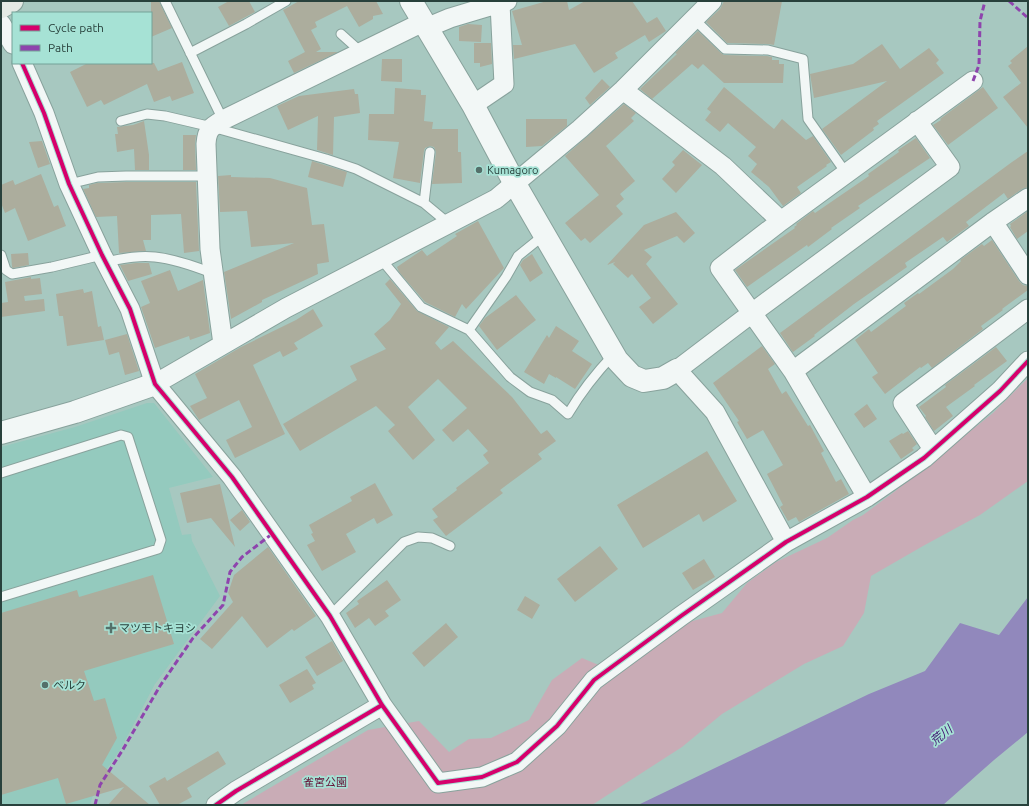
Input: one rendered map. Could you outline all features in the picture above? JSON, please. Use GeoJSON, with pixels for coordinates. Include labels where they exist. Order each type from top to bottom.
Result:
{"type":"FeatureCollection","features":[{"type":"Feature","properties":{"kind":"main road"},"geometry":{"type":"LineString","coordinates":[[1,7],[12,1]]}},
{"type":"Feature","properties":{"kind":"street"},"geometry":{"type":"LineString","coordinates":[[411,1],[473,105],[515,184],[617,360],[632,376],[644,381],[663,378],[677,370],[950,167],[916,121]]}},
{"type":"Feature","properties":{"kind":"street"},"geometry":{"type":"LineString","coordinates":[[1,434],[76,412],[155,384],[286,308],[496,199],[580,129],[623,90],[712,1]]}},
{"type":"Feature","properties":{"kind":"street"},"geometry":{"type":"LineString","coordinates":[[223,344],[212,273],[210,249],[206,134],[218,123],[361,52],[424,25],[502,2],[504,84],[473,105]]}},
{"type":"Feature","properties":{"kind":"street"},"geometry":{"type":"LineString","coordinates":[[1,24],[12,42]]}},
{"type":"Feature","properties":{"kind":"street"},"geometry":{"type":"LineString","coordinates":[[22,64],[44,113],[69,184],[103,259],[130,309],[155,384],[232,477],[330,616],[382,706],[438,783],[482,777],[517,762],[557,726],[594,680],[680,616],[786,542],[867,497],[933,449],[1000,391],[1028,361]]}},
{"type":"Feature","properties":{"kind":"street"},"geometry":{"type":"LineString","coordinates":[[867,497],[794,371],[720,268],[973,80]]}},
{"type":"Feature","properties":{"kind":"street"},"geometry":{"type":"LineString","coordinates":[[623,90],[723,166],[782,221]]}},
{"type":"Feature","properties":{"kind":"street"},"geometry":{"type":"LineString","coordinates":[[794,371],[993,222],[1028,198]]}},
{"type":"Feature","properties":{"kind":"street"},"geometry":{"type":"LineString","coordinates":[[993,222],[1028,275]]}},
{"type":"Feature","properties":{"kind":"street"},"geometry":{"type":"LineString","coordinates":[[933,449],[904,404],[1028,309]]}},
{"type":"Feature","properties":{"kind":"street"},"geometry":{"type":"LineString","coordinates":[[677,370],[715,412],[786,542]]}},
{"type":"Feature","properties":{"kind":"street"},"geometry":{"type":"LineString","coordinates":[[216,805],[236,791],[382,706]]}},
{"type":"Feature","properties":{"kind":"lane"},"geometry":{"type":"LineString","coordinates":[[166,1],[190,53],[218,123]]}},
{"type":"Feature","properties":{"kind":"lane"},"geometry":{"type":"LineString","coordinates":[[190,53],[286,1]]}},
{"type":"Feature","properties":{"kind":"lane"},"geometry":{"type":"LineString","coordinates":[[694,20],[725,49],[768,50],[803,59],[808,119],[846,173]]}},
{"type":"Feature","properties":{"kind":"lane"},"geometry":{"type":"LineString","coordinates":[[341,34],[361,52]]}},
{"type":"Feature","properties":{"kind":"lane"},"geometry":{"type":"LineString","coordinates":[[121,121],[147,114],[218,123],[356,168],[424,203],[448,224]]}},
{"type":"Feature","properties":{"kind":"lane"},"geometry":{"type":"LineString","coordinates":[[424,203],[430,152]]}},
{"type":"Feature","properties":{"kind":"lane"},"geometry":{"type":"LineString","coordinates":[[69,184],[98,178],[126,176],[207,176]]}},
{"type":"Feature","properties":{"kind":"lane"},"geometry":{"type":"LineString","coordinates":[[469,330],[506,277],[518,256],[544,234]]}},
{"type":"Feature","properties":{"kind":"lane"},"geometry":{"type":"LineString","coordinates":[[1,255],[6,270],[12,274],[103,259],[154,256],[212,273]]}},
{"type":"Feature","properties":{"kind":"lane"},"geometry":{"type":"LineString","coordinates":[[381,259],[421,307],[469,330],[510,377],[530,392],[552,400],[568,414],[579,395],[597,371],[614,354]]}},
{"type":"Feature","properties":{"kind":"lane"},"geometry":{"type":"LineString","coordinates":[[1,473],[121,435],[128,438],[161,540],[158,549],[1,597]]}},
{"type":"Feature","properties":{"kind":"lane"},"geometry":{"type":"LineString","coordinates":[[330,616],[404,542],[418,537],[432,538],[450,546]]}},
{"type":"Feature","properties":{"kind":"shaded area"},"geometry":{"type":"Polygon","coordinates":[[[147,403],[154,403],[213,477],[169,488],[182,535],[191,534],[192,541],[220,596],[155,684],[120,750],[96,785],[90,805],[1,805],[1,447],[75,427],[147,403]]]}},
{"type":"Feature","properties":{"kind":"green space","name":"雀宮公園"},"geometry":{"type":"Polygon","coordinates":[[[1028,378],[1028,481],[980,515],[871,576],[864,613],[843,646],[804,664],[722,714],[682,747],[592,805],[241,805],[368,730],[419,721],[449,752],[469,739],[491,738],[529,720],[552,680],[582,658],[601,666],[641,635],[722,613],[747,583],[776,562],[827,538],[863,515],[894,492],[993,413],[1028,378]]]}},
{"type":"Feature","properties":{"kind":"water","name":"荒川"},"geometry":{"type":"Polygon","coordinates":[[[1028,597],[1028,732],[943,805],[638,805],[869,694],[925,671],[960,623],[999,635],[1028,597]]]}},
{"type":"Feature","properties":{"kind":"building"},"geometry":{"type":"Polygon","coordinates":[[[151,1],[159,1],[172,28],[152,37],[151,1]]]}},
{"type":"Feature","properties":{"kind":"building"},"geometry":{"type":"Polygon","coordinates":[[[229,1],[249,1],[255,12],[229,26],[218,7],[229,1]]]}},
{"type":"Feature","properties":{"kind":"building"},"geometry":{"type":"Polygon","coordinates":[[[299,1],[376,1],[383,14],[373,16],[373,19],[359,27],[347,6],[315,22],[317,27],[311,30],[321,49],[316,52],[338,52],[294,73],[288,61],[305,52],[283,10],[299,1]]]}},
{"type":"Feature","properties":{"kind":"building"},"geometry":{"type":"Polygon","coordinates":[[[547,1],[567,1],[569,10],[585,1],[632,1],[647,23],[657,17],[666,31],[649,42],[645,35],[615,53],[618,58],[594,73],[575,44],[514,59],[513,45],[522,45],[512,11],[547,1]]]}},
{"type":"Feature","properties":{"kind":"building"},"geometry":{"type":"Polygon","coordinates":[[[724,1],[782,1],[774,45],[727,43],[706,22],[720,9],[724,1]]]}},
{"type":"Feature","properties":{"kind":"building"},"geometry":{"type":"Polygon","coordinates":[[[468,24],[482,25],[481,42],[459,41],[459,27],[468,24]]]}},
{"type":"Feature","properties":{"kind":"building"},"geometry":{"type":"Polygon","coordinates":[[[698,31],[724,55],[767,56],[772,57],[772,60],[779,60],[779,64],[784,64],[783,83],[724,83],[703,64],[698,69],[692,64],[652,99],[640,89],[677,54],[675,53],[698,31]]]}},
{"type":"Feature","properties":{"kind":"building"},"geometry":{"type":"Polygon","coordinates":[[[474,43],[491,43],[492,64],[480,67],[480,63],[474,63],[474,43]]]}},
{"type":"Feature","properties":{"kind":"building"},"geometry":{"type":"Polygon","coordinates":[[[882,44],[900,69],[929,48],[939,60],[936,63],[944,73],[877,121],[879,124],[873,128],[874,130],[841,155],[822,129],[887,81],[814,98],[810,74],[853,64],[882,44]]]}},
{"type":"Feature","properties":{"kind":"building"},"geometry":{"type":"Polygon","coordinates":[[[1028,46],[1028,128],[1003,97],[1021,83],[1008,66],[1012,63],[1010,61],[1028,46]]]}},
{"type":"Feature","properties":{"kind":"building"},"geometry":{"type":"Polygon","coordinates":[[[382,59],[402,59],[402,82],[381,81],[382,59]]]}},
{"type":"Feature","properties":{"kind":"building"},"geometry":{"type":"Polygon","coordinates":[[[182,62],[194,93],[172,101],[170,96],[154,102],[147,84],[104,105],[101,100],[87,107],[70,72],[86,64],[152,63],[154,63],[158,71],[182,62]]]}},
{"type":"Feature","properties":{"kind":"building"},"geometry":{"type":"Polygon","coordinates":[[[602,79],[610,87],[590,105],[585,98],[602,79]]]}},
{"type":"Feature","properties":{"kind":"building"},"geometry":{"type":"Polygon","coordinates":[[[724,87],[774,129],[782,119],[806,140],[813,136],[831,162],[797,187],[801,193],[783,206],[769,187],[751,172],[757,164],[748,156],[756,147],[728,123],[720,132],[705,120],[711,112],[707,109],[724,87]]]}},
{"type":"Feature","properties":{"kind":"building"},"geometry":{"type":"Polygon","coordinates":[[[983,87],[998,108],[948,145],[933,125],[983,87]]]}},
{"type":"Feature","properties":{"kind":"building"},"geometry":{"type":"Polygon","coordinates":[[[395,88],[421,90],[421,95],[426,95],[424,121],[433,122],[432,129],[458,129],[458,152],[461,152],[462,183],[432,184],[436,152],[434,147],[430,146],[425,148],[424,151],[420,183],[393,178],[399,142],[368,140],[369,114],[394,114],[395,88]]]}},
{"type":"Feature","properties":{"kind":"building"},"geometry":{"type":"Polygon","coordinates":[[[354,89],[355,94],[358,94],[360,113],[334,117],[333,155],[317,150],[318,116],[288,130],[277,106],[299,96],[354,89]]]}},
{"type":"Feature","properties":{"kind":"building"},"geometry":{"type":"Polygon","coordinates":[[[624,104],[636,113],[631,118],[634,121],[606,146],[635,181],[620,194],[624,199],[616,206],[623,214],[590,243],[585,238],[581,241],[565,223],[599,195],[565,156],[624,104]]]}},
{"type":"Feature","properties":{"kind":"building"},"geometry":{"type":"Polygon","coordinates":[[[526,119],[567,119],[567,126],[542,146],[526,147],[526,119]]]}},
{"type":"Feature","properties":{"kind":"building"},"geometry":{"type":"Polygon","coordinates":[[[144,121],[149,155],[149,170],[135,170],[134,149],[117,152],[115,134],[118,134],[117,127],[133,125],[144,121]]]}},
{"type":"Feature","properties":{"kind":"building"},"geometry":{"type":"Polygon","coordinates":[[[183,135],[196,135],[196,170],[183,170],[183,135]]]}},
{"type":"Feature","properties":{"kind":"building"},"geometry":{"type":"Polygon","coordinates":[[[916,138],[930,158],[858,206],[860,208],[831,228],[832,229],[808,247],[807,245],[747,287],[735,270],[795,228],[794,227],[797,225],[796,224],[813,211],[815,213],[869,176],[868,174],[916,138]]]}},
{"type":"Feature","properties":{"kind":"building"},"geometry":{"type":"Polygon","coordinates":[[[42,141],[50,164],[38,168],[29,142],[42,141]]]}},
{"type":"Feature","properties":{"kind":"building"},"geometry":{"type":"Polygon","coordinates":[[[683,150],[702,165],[676,193],[662,179],[675,165],[672,162],[683,150]]]}},
{"type":"Feature","properties":{"kind":"building"},"geometry":{"type":"Polygon","coordinates":[[[1028,151],[1028,187],[1022,189],[1008,199],[1004,193],[966,222],[969,226],[947,242],[943,237],[905,263],[907,267],[854,304],[814,335],[815,336],[793,352],[792,351],[780,333],[1028,151]]]}},
{"type":"Feature","properties":{"kind":"building"},"geometry":{"type":"Polygon","coordinates":[[[312,161],[347,172],[343,187],[308,177],[312,161]]]}},
{"type":"Feature","properties":{"kind":"building"},"geometry":{"type":"Polygon","coordinates":[[[41,174],[54,207],[58,205],[66,226],[28,241],[15,208],[5,213],[1,203],[1,185],[13,180],[15,185],[41,174]]]}},
{"type":"Feature","properties":{"kind":"building"},"geometry":{"type":"Polygon","coordinates":[[[231,175],[231,177],[270,178],[307,188],[312,225],[324,224],[329,262],[317,264],[318,274],[262,300],[262,302],[231,319],[224,272],[294,243],[251,247],[247,211],[220,212],[218,176],[231,175]]]}},
{"type":"Feature","properties":{"kind":"building"},"geometry":{"type":"Polygon","coordinates":[[[196,182],[199,251],[184,253],[181,214],[151,215],[151,240],[143,240],[146,251],[119,253],[117,216],[96,217],[83,189],[89,188],[89,185],[97,183],[196,182]]]}},
{"type":"Feature","properties":{"kind":"building"},"geometry":{"type":"Polygon","coordinates":[[[1028,211],[1028,231],[1017,239],[1010,227],[1010,224],[1028,211]]]}},
{"type":"Feature","properties":{"kind":"building"},"geometry":{"type":"Polygon","coordinates":[[[676,212],[695,233],[684,243],[677,236],[644,250],[652,257],[646,264],[678,304],[653,324],[639,307],[651,298],[632,274],[628,278],[613,264],[615,262],[607,265],[644,225],[676,212]]]}},
{"type":"Feature","properties":{"kind":"building"},"geometry":{"type":"Polygon","coordinates":[[[478,221],[504,268],[466,309],[462,304],[455,317],[425,302],[399,272],[397,267],[422,250],[427,256],[457,236],[455,234],[478,221]]]}},
{"type":"Feature","properties":{"kind":"building"},"geometry":{"type":"Polygon","coordinates":[[[992,240],[1019,281],[1023,285],[1027,286],[1028,290],[981,326],[983,329],[932,368],[928,363],[921,368],[920,367],[885,394],[872,377],[878,373],[855,340],[869,329],[871,332],[906,306],[904,303],[953,269],[961,261],[960,260],[982,244],[984,246],[992,240]]]}},
{"type":"Feature","properties":{"kind":"building"},"geometry":{"type":"Polygon","coordinates":[[[28,253],[29,265],[12,267],[11,254],[28,253]]]}},
{"type":"Feature","properties":{"kind":"building"},"geometry":{"type":"Polygon","coordinates":[[[532,254],[543,273],[530,282],[520,265],[523,260],[532,254]]]}},
{"type":"Feature","properties":{"kind":"building"},"geometry":{"type":"Polygon","coordinates":[[[149,263],[152,274],[128,281],[120,265],[149,263]]]}},
{"type":"Feature","properties":{"kind":"building"},"geometry":{"type":"Polygon","coordinates":[[[170,270],[178,291],[203,280],[210,333],[190,340],[189,336],[155,348],[141,307],[150,303],[141,281],[170,270]]]}},
{"type":"Feature","properties":{"kind":"building"},"geometry":{"type":"Polygon","coordinates":[[[31,277],[31,279],[40,278],[42,294],[24,296],[25,301],[44,299],[45,311],[1,317],[1,303],[8,302],[5,282],[31,277]]]}},
{"type":"Feature","properties":{"kind":"building"},"geometry":{"type":"Polygon","coordinates":[[[390,279],[417,311],[449,327],[435,343],[441,350],[453,341],[512,397],[541,434],[547,430],[556,441],[538,454],[542,459],[500,490],[503,493],[446,536],[433,520],[438,517],[432,509],[457,490],[456,488],[489,463],[483,455],[488,451],[468,429],[453,442],[442,430],[467,408],[438,379],[408,407],[435,440],[413,460],[388,431],[395,425],[376,406],[300,451],[283,424],[357,380],[350,366],[386,349],[374,334],[390,320],[401,304],[385,284],[390,279]]]}},
{"type":"Feature","properties":{"kind":"building"},"geometry":{"type":"Polygon","coordinates":[[[83,289],[84,293],[92,291],[98,327],[101,326],[104,340],[67,346],[63,316],[59,316],[56,294],[83,289]]]}},
{"type":"Feature","properties":{"kind":"building"},"geometry":{"type":"Polygon","coordinates":[[[516,295],[536,320],[497,350],[479,326],[485,318],[516,295]]]}},
{"type":"Feature","properties":{"kind":"building"},"geometry":{"type":"Polygon","coordinates":[[[313,309],[323,326],[294,343],[298,349],[283,357],[280,351],[253,365],[285,434],[235,458],[226,440],[252,427],[239,400],[199,420],[190,406],[207,398],[195,374],[241,347],[296,320],[313,309]]]}},
{"type":"Feature","properties":{"kind":"building"},"geometry":{"type":"Polygon","coordinates":[[[556,326],[579,341],[572,351],[592,364],[575,389],[549,374],[544,384],[524,372],[547,335],[549,338],[556,326]]]}},
{"type":"Feature","properties":{"kind":"building"},"geometry":{"type":"Polygon","coordinates":[[[127,334],[139,371],[125,375],[119,352],[109,355],[105,340],[127,334]]]}},
{"type":"Feature","properties":{"kind":"building"},"geometry":{"type":"Polygon","coordinates":[[[762,346],[775,364],[768,369],[782,394],[786,391],[808,426],[810,425],[824,451],[821,453],[836,482],[841,479],[849,494],[799,522],[796,517],[788,521],[780,507],[783,505],[767,474],[783,465],[763,430],[747,439],[737,422],[739,421],[713,383],[762,346]]]}},
{"type":"Feature","properties":{"kind":"building"},"geometry":{"type":"Polygon","coordinates":[[[996,347],[1007,361],[946,407],[953,416],[934,431],[919,407],[946,387],[945,385],[996,347]]]}},
{"type":"Feature","properties":{"kind":"building"},"geometry":{"type":"Polygon","coordinates":[[[867,404],[877,419],[864,428],[854,414],[867,404]]]}},
{"type":"Feature","properties":{"kind":"building"},"geometry":{"type":"Polygon","coordinates":[[[908,431],[917,444],[912,448],[914,450],[901,459],[889,441],[908,431]]]}},
{"type":"Feature","properties":{"kind":"building"},"geometry":{"type":"Polygon","coordinates":[[[707,451],[737,501],[703,522],[699,514],[643,548],[617,505],[707,451]]]}},
{"type":"Feature","properties":{"kind":"building"},"geometry":{"type":"Polygon","coordinates":[[[375,483],[393,515],[377,524],[374,518],[346,534],[356,552],[322,571],[307,545],[315,541],[311,534],[313,533],[309,525],[352,501],[350,497],[375,483]]]}},
{"type":"Feature","properties":{"kind":"building"},"geometry":{"type":"Polygon","coordinates":[[[220,484],[235,547],[211,518],[187,523],[180,493],[220,484]]]}},
{"type":"Feature","properties":{"kind":"building"},"geometry":{"type":"Polygon","coordinates":[[[242,510],[250,522],[240,531],[230,520],[242,510]]]}},
{"type":"Feature","properties":{"kind":"building"},"geometry":{"type":"Polygon","coordinates":[[[600,546],[618,569],[575,602],[557,579],[600,546]]]}},
{"type":"Feature","properties":{"kind":"building"},"geometry":{"type":"Polygon","coordinates":[[[268,547],[316,616],[294,631],[292,629],[267,648],[242,616],[212,649],[200,639],[233,602],[228,593],[234,575],[268,547]]]}},
{"type":"Feature","properties":{"kind":"building"},"geometry":{"type":"Polygon","coordinates":[[[704,559],[715,577],[693,590],[682,573],[704,559]]]}},
{"type":"Feature","properties":{"kind":"building","name":"ベルク"},"geometry":{"type":"Polygon","coordinates":[[[153,575],[174,644],[84,671],[94,701],[105,698],[117,738],[102,765],[150,805],[108,805],[124,787],[66,804],[58,778],[1,795],[1,613],[77,590],[79,597],[153,575]]]}},
{"type":"Feature","properties":{"kind":"building"},"geometry":{"type":"Polygon","coordinates":[[[387,580],[401,600],[385,611],[389,616],[375,626],[369,618],[355,628],[346,613],[359,604],[357,601],[387,580]]]}},
{"type":"Feature","properties":{"kind":"building"},"geometry":{"type":"Polygon","coordinates":[[[525,596],[540,605],[532,619],[517,610],[525,596]]]}},
{"type":"Feature","properties":{"kind":"building"},"geometry":{"type":"Polygon","coordinates":[[[446,623],[458,637],[424,667],[412,653],[446,623]]]}},
{"type":"Feature","properties":{"kind":"building"},"geometry":{"type":"Polygon","coordinates":[[[332,641],[343,661],[317,676],[305,657],[332,641]]]}},
{"type":"Feature","properties":{"kind":"building"},"geometry":{"type":"Polygon","coordinates":[[[307,669],[316,683],[312,685],[314,689],[290,703],[279,685],[307,669]]]}},
{"type":"Feature","properties":{"kind":"building"},"geometry":{"type":"Polygon","coordinates":[[[218,751],[226,764],[187,788],[192,797],[177,805],[160,805],[149,786],[165,777],[167,781],[218,751]]]}},
{"type":"Feature","properties":{"kind":"marked path"},"geometry":{"type":"LineString","coordinates":[[973,81],[979,65],[980,21],[985,1]]}},
{"type":"Feature","properties":{"kind":"marked path"},"geometry":{"type":"LineString","coordinates":[[1009,1],[1028,18]]}},
{"type":"Feature","properties":{"kind":"marked path"},"geometry":{"type":"LineString","coordinates":[[95,805],[100,785],[160,686],[193,638],[223,605],[230,572],[242,557],[272,534]]}},
{"type":"Feature","properties":{"kind":"cycle path"},"geometry":{"type":"LineString","coordinates":[[22,64],[44,113],[69,184],[102,255],[130,309],[155,384],[232,477],[330,616],[382,705],[438,783],[482,777],[517,762],[557,726],[594,680],[786,542],[867,497],[924,458],[1000,391],[1028,361]]}},
{"type":"Feature","properties":{"kind":"cycle path"},"geometry":{"type":"LineString","coordinates":[[216,805],[236,791],[382,705]]}},
{"type":"Feature","properties":{"kind":"place","name":"Kumagoro"},"geometry":{"type":"Point","coordinates":[479,170]}},
{"type":"Feature","properties":{"kind":"place","name":"マツモトキヨシ"},"geometry":{"type":"Point","coordinates":[111,628]}},
{"type":"Feature","properties":{"kind":"place","name":"ベルク"},"geometry":{"type":"Point","coordinates":[45,685]}}]}
